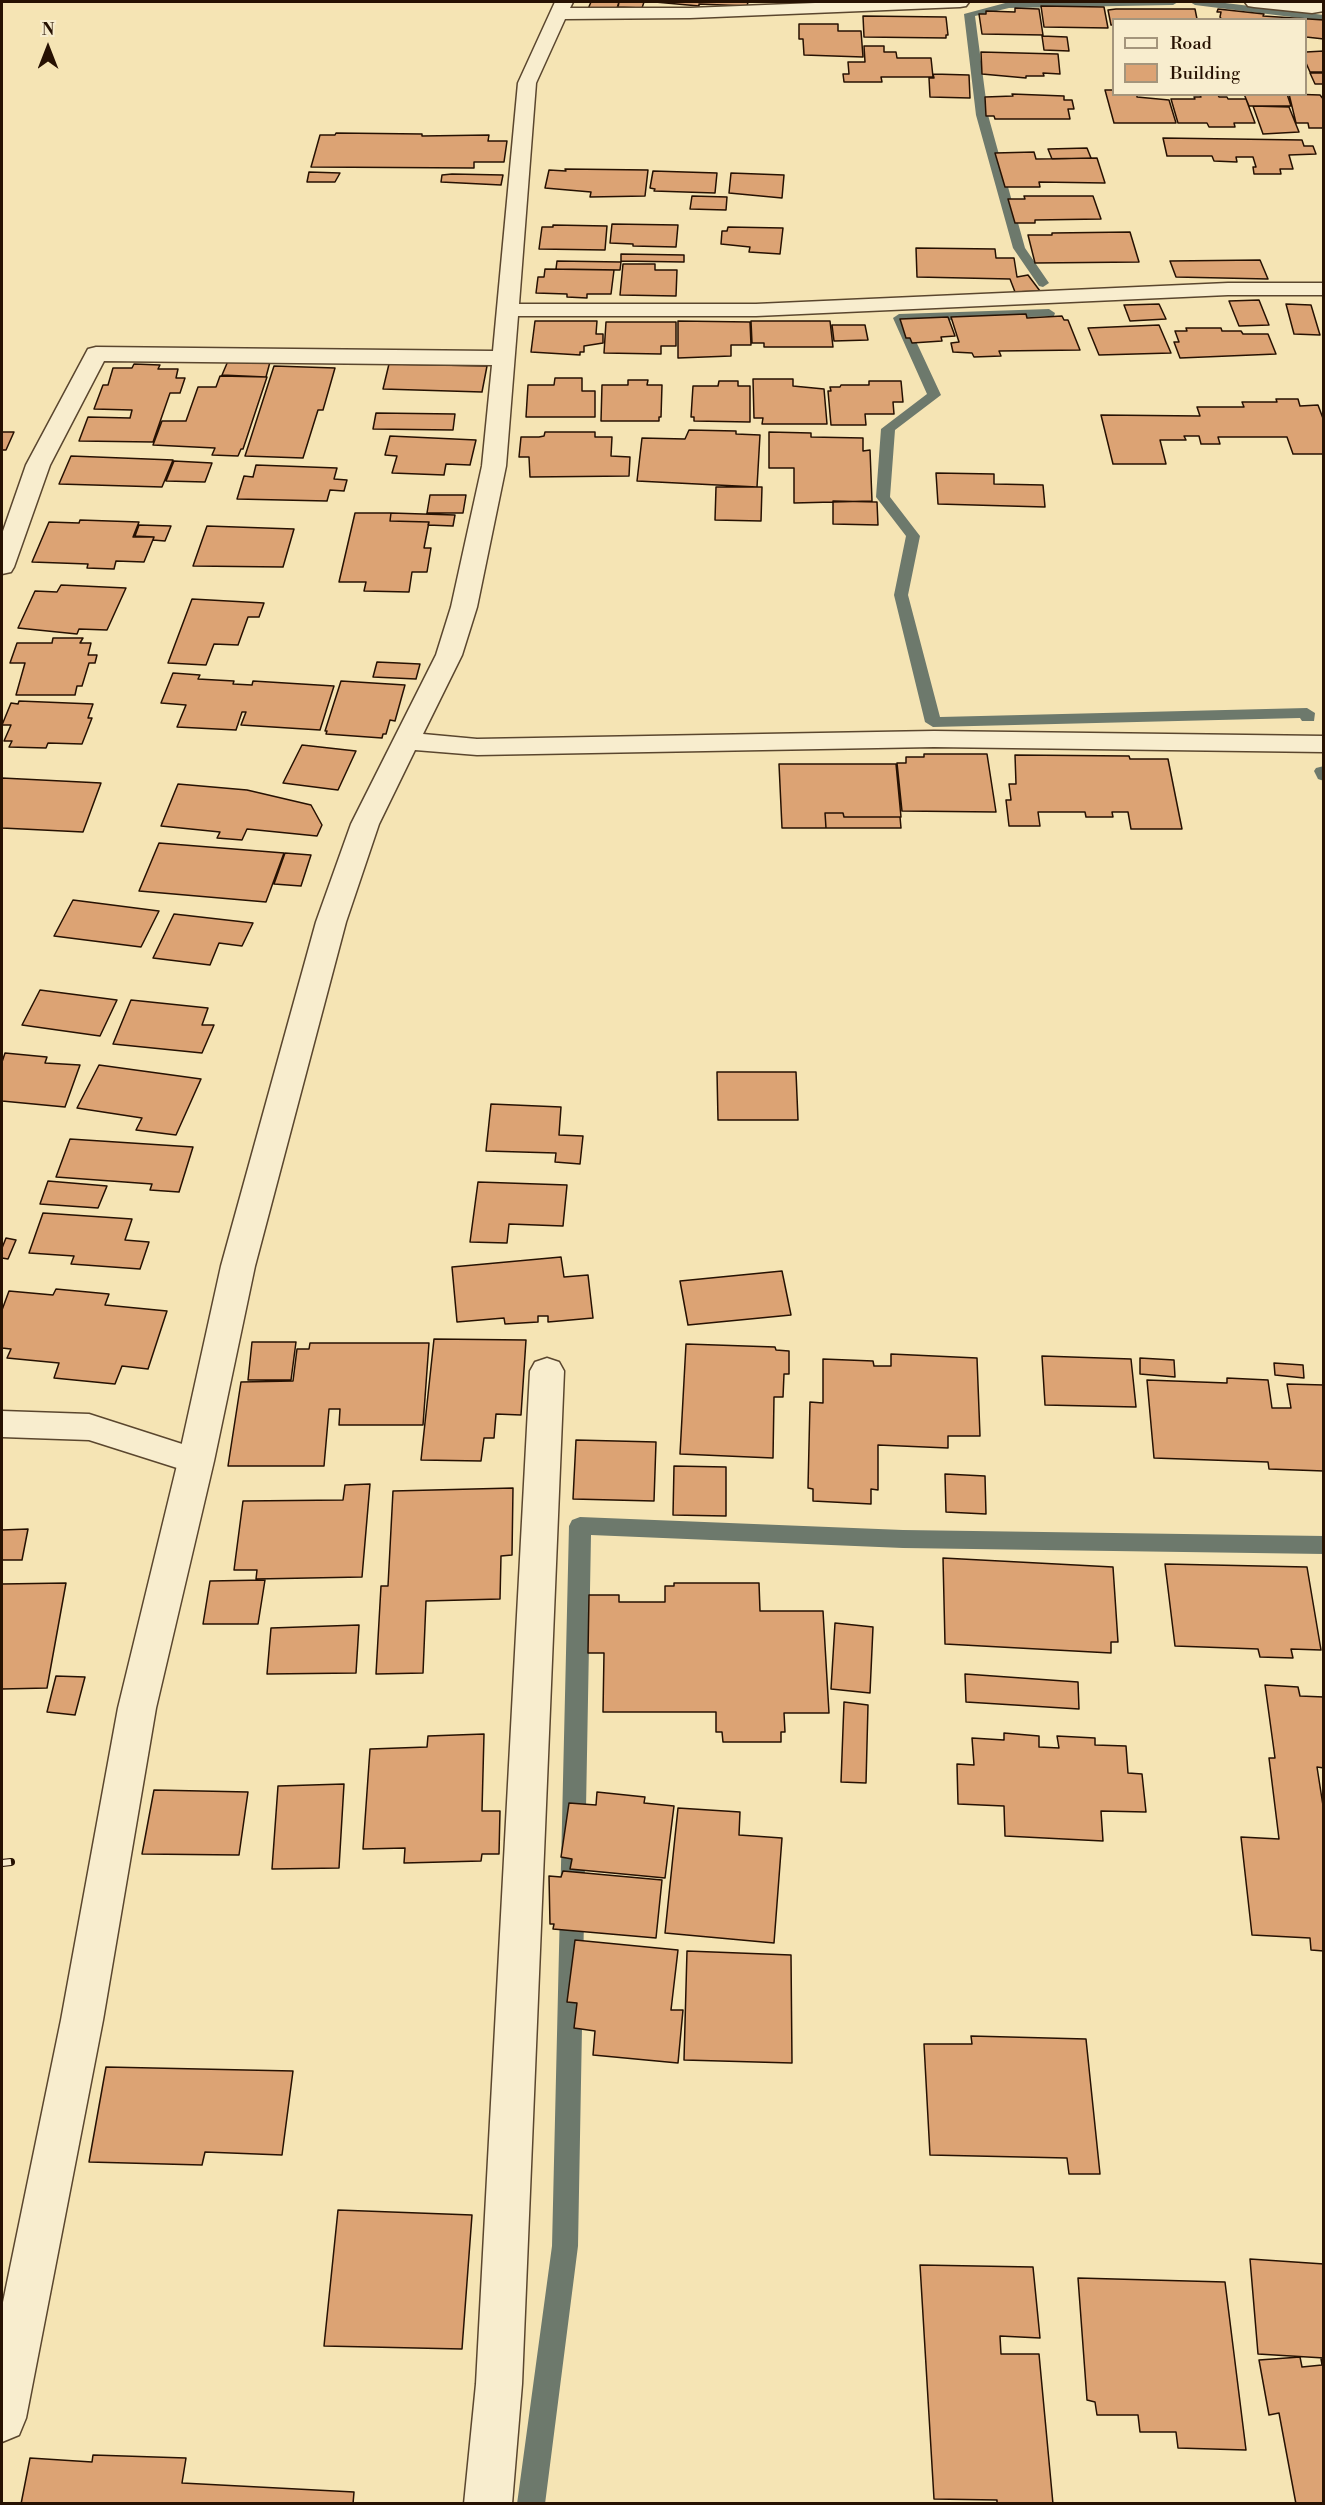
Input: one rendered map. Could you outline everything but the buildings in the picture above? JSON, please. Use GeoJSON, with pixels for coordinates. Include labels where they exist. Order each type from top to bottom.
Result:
{"type":"FeatureCollection","features":[{"type":"Feature","properties":{"kind":"street"},"geometry":{"type":"LineString","coordinates":[[2,2418],[82,2020],[137,1708],[196,1461],[238,1266],[331,922],[364,824],[449,655],[464,607],[494,466],[510,310],[527,83],[561,8],[702,13],[960,2]]}},
{"type":"Feature","properties":{"kind":"street"},"geometry":{"type":"LineString","coordinates":[[1254,2],[1312,8],[1323,6]]}},
{"type":"Feature","properties":{"kind":"street"},"geometry":{"type":"LineString","coordinates":[[510,310],[756,310],[1228,289],[1323,289]]}},
{"type":"Feature","properties":{"kind":"street"},"geometry":{"type":"LineString","coordinates":[[2,567],[39,465],[96,354],[505,358]]}},
{"type":"Feature","properties":{"kind":"street"},"geometry":{"type":"LineString","coordinates":[[405,741],[477,747],[934,739],[1323,744]]}},
{"type":"Feature","properties":{"kind":"street"},"geometry":{"type":"LineString","coordinates":[[488,2504],[499,2384],[547,1371]]}},
{"type":"Feature","properties":{"kind":"lane"},"geometry":{"type":"LineString","coordinates":[[2,1424],[89,1427],[196,1461]]}},
{"type":"Feature","properties":{"kind":"waterway"},"geometry":{"type":"LineString","coordinates":[[1043,283],[1019,248],[982,115],[969,14],[1009,5],[1173,2]]}},
{"type":"Feature","properties":{"kind":"waterway"},"geometry":{"type":"LineString","coordinates":[[1195,2],[1324,18]]}},
{"type":"Feature","properties":{"kind":"waterway"},"geometry":{"type":"LineString","coordinates":[[1049,313],[899,318],[934,395],[888,429],[883,497],[913,536],[901,595],[933,722],[1307,713],[1308,718]]}},
{"type":"Feature","properties":{"kind":"waterway"},"geometry":{"type":"LineString","coordinates":[[1322,771],[1324,776]]}},
{"type":"Feature","properties":{"kind":"waterway"},"geometry":{"type":"LineString","coordinates":[[531,2504],[565,2246],[580,1526],[903,1539],[1324,1545]]}},
{"type":"Feature","properties":{"kind":"railway"},"geometry":{"type":"LineString","coordinates":[[2,1863],[11,1862]]}}]}
